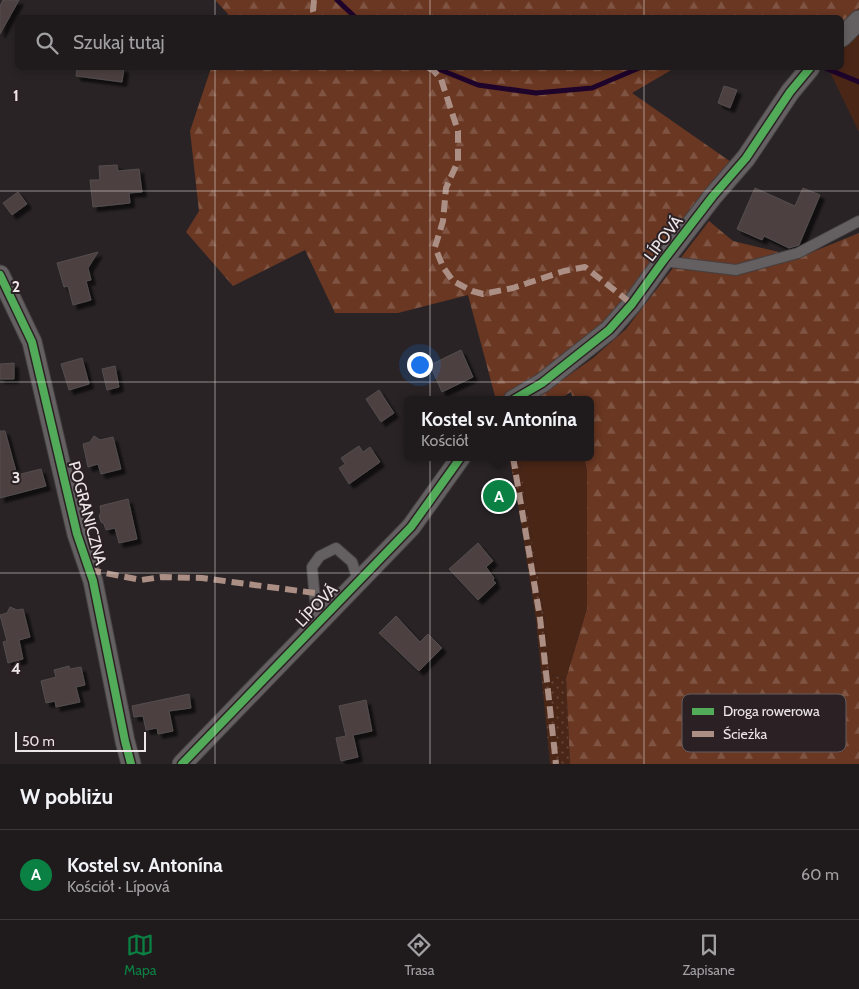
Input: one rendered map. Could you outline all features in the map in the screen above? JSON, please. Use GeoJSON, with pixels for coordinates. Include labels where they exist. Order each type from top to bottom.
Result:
{"type":"FeatureCollection","features":[{"type":"Feature","properties":{"kind":"street"},"geometry":{"type":"LineString","coordinates":[[844,34],[859,20]]}},
{"type":"Feature","properties":{"kind":"street","name":"LÍPOVÁ"},"geometry":{"type":"LineString","coordinates":[[520,396],[542,383],[609,330],[632,304],[713,196],[746,158],[790,92],[808,70]]}},
{"type":"Feature","properties":{"kind":"street","name":"POGRANICZNA"},"geometry":{"type":"LineString","coordinates":[[0,275],[32,342],[78,534],[93,581],[124,741],[131,764]]}},
{"type":"Feature","properties":{"kind":"street","name":"LÍPOVÁ"},"geometry":{"type":"LineString","coordinates":[[182,764],[411,527],[458,461]]}},
{"type":"Feature","properties":{"kind":"lane"},"geometry":{"type":"LineString","coordinates":[[663,261],[736,270],[798,253],[859,221]]}},
{"type":"Feature","properties":{"kind":"lane"},"geometry":{"type":"LineString","coordinates":[[316,624],[312,567],[320,556],[336,548],[352,562],[358,580]]}},
{"type":"Feature","properties":{"kind":"shaded area"},"geometry":{"type":"Polygon","coordinates":[[[859,8],[859,132],[829,70],[844,70],[844,23],[859,8]]]}},
{"type":"Feature","properties":{"kind":"shaded area"},"geometry":{"type":"Polygon","coordinates":[[[510,461],[520,461],[544,615],[550,675],[566,678],[570,764],[550,764],[536,620],[510,461]]]}},
{"type":"Feature","properties":{"kind":"shaded area"},"geometry":{"type":"Polygon","coordinates":[[[520,461],[585,461],[587,472],[587,608],[566,678],[550,675],[544,615],[520,461]]]}},
{"type":"Feature","properties":{"kind":"green space"},"geometry":{"type":"Polygon","coordinates":[[[215,0],[859,0],[859,8],[844,23],[844,15],[228,14],[215,0]]]}},
{"type":"Feature","properties":{"kind":"green space"},"geometry":{"type":"Polygon","coordinates":[[[210,70],[671,70],[632,93],[731,162],[693,206],[611,318],[550,369],[509,396],[495,396],[468,295],[398,313],[335,313],[305,250],[233,286],[186,232],[199,211],[190,131],[210,70]]]}},
{"type":"Feature","properties":{"kind":"green space"},"geometry":{"type":"Polygon","coordinates":[[[709,221],[733,241],[800,257],[859,233],[859,764],[570,764],[566,678],[587,608],[587,472],[585,461],[594,461],[594,396],[572,396],[571,392],[564,396],[535,396],[593,358],[626,329],[709,221]]]}},
{"type":"Feature","properties":{"kind":"building"},"geometry":{"type":"Polygon","coordinates":[[[3,0],[19,0],[0,34],[0,6],[3,0]]]}},
{"type":"Feature","properties":{"kind":"building"},"geometry":{"type":"Polygon","coordinates":[[[77,70],[124,70],[122,82],[76,76],[77,70]]]}},
{"type":"Feature","properties":{"kind":"building"},"geometry":{"type":"Polygon","coordinates":[[[724,86],[737,90],[730,108],[718,103],[724,86]]]}},
{"type":"Feature","properties":{"kind":"building"},"geometry":{"type":"Polygon","coordinates":[[[117,165],[118,171],[139,169],[142,192],[129,193],[130,203],[93,207],[90,180],[100,180],[99,166],[117,165]]]}},
{"type":"Feature","properties":{"kind":"building"},"geometry":{"type":"Polygon","coordinates":[[[755,188],[795,206],[803,188],[820,195],[799,245],[789,248],[764,236],[762,240],[737,229],[755,188]]]}},
{"type":"Feature","properties":{"kind":"building"},"geometry":{"type":"Polygon","coordinates":[[[18,192],[27,204],[12,215],[3,203],[18,192]]]}},
{"type":"Feature","properties":{"kind":"building"},"geometry":{"type":"Polygon","coordinates":[[[98,252],[88,268],[91,280],[86,281],[91,300],[73,305],[68,286],[64,287],[57,263],[98,252]]]}},
{"type":"Feature","properties":{"kind":"building"},"geometry":{"type":"Polygon","coordinates":[[[461,350],[473,377],[442,392],[430,365],[461,350]]]}},
{"type":"Feature","properties":{"kind":"building"},"geometry":{"type":"Polygon","coordinates":[[[82,358],[89,384],[69,390],[61,364],[82,358]]]}},
{"type":"Feature","properties":{"kind":"building"},"geometry":{"type":"Polygon","coordinates":[[[14,363],[14,379],[0,379],[0,364],[14,363]]]}},
{"type":"Feature","properties":{"kind":"building"},"geometry":{"type":"Polygon","coordinates":[[[115,366],[119,387],[107,390],[102,369],[115,366]]]}},
{"type":"Feature","properties":{"kind":"building"},"geometry":{"type":"Polygon","coordinates":[[[379,390],[394,413],[381,422],[366,399],[379,390]]]}},
{"type":"Feature","properties":{"kind":"building"},"geometry":{"type":"Polygon","coordinates":[[[0,431],[5,431],[17,475],[41,469],[46,486],[0,498],[0,431]]]}},
{"type":"Feature","properties":{"kind":"building"},"geometry":{"type":"Polygon","coordinates":[[[94,436],[100,440],[113,437],[121,469],[101,474],[98,464],[88,467],[83,444],[90,442],[94,436]]]}},
{"type":"Feature","properties":{"kind":"building"},"geometry":{"type":"Polygon","coordinates":[[[359,446],[363,452],[370,447],[380,462],[349,484],[339,468],[345,464],[341,458],[359,446]]]}},
{"type":"Feature","properties":{"kind":"building"},"geometry":{"type":"Polygon","coordinates":[[[493,483],[508,493],[500,504],[485,493],[493,483]]]}},
{"type":"Feature","properties":{"kind":"building"},"geometry":{"type":"Polygon","coordinates":[[[128,499],[137,539],[119,543],[115,528],[106,530],[101,522],[99,516],[101,512],[100,506],[128,499]]]}},
{"type":"Feature","properties":{"kind":"building"},"geometry":{"type":"Polygon","coordinates":[[[478,543],[493,561],[486,567],[496,583],[478,600],[449,569],[478,543]]]}},
{"type":"Feature","properties":{"kind":"building"},"geometry":{"type":"Polygon","coordinates":[[[10,607],[17,610],[23,609],[30,637],[19,640],[23,659],[8,663],[3,642],[7,641],[0,615],[7,613],[10,607]]]}},
{"type":"Feature","properties":{"kind":"building"},"geometry":{"type":"Polygon","coordinates":[[[396,616],[420,642],[428,634],[442,648],[419,671],[379,633],[396,616]]]}},
{"type":"Feature","properties":{"kind":"building"},"geometry":{"type":"Polygon","coordinates":[[[69,666],[70,669],[81,667],[85,685],[76,687],[80,702],[56,707],[55,701],[46,703],[41,681],[56,677],[54,670],[69,666]]]}},
{"type":"Feature","properties":{"kind":"building"},"geometry":{"type":"Polygon","coordinates":[[[189,694],[191,708],[169,711],[173,731],[158,734],[157,728],[146,730],[143,716],[134,717],[132,706],[189,694]]]}},
{"type":"Feature","properties":{"kind":"building"},"geometry":{"type":"Polygon","coordinates":[[[366,700],[372,731],[353,735],[358,757],[341,761],[336,738],[346,736],[339,706],[366,700]]]}},
{"type":"Feature","properties":{"kind":"waterway"},"geometry":{"type":"LineString","coordinates":[[337,0],[353,15]]}},
{"type":"Feature","properties":{"kind":"waterway"},"geometry":{"type":"LineString","coordinates":[[441,70],[478,85],[536,93],[592,88],[634,70]]}},
{"type":"Feature","properties":{"kind":"waterway"},"geometry":{"type":"LineString","coordinates":[[830,70],[859,82]]}},
{"type":"Feature","properties":{"kind":"marked path"},"geometry":{"type":"LineString","coordinates":[[314,0],[314,15]]}},
{"type":"Feature","properties":{"kind":"marked path"},"geometry":{"type":"LineString","coordinates":[[433,70],[441,79],[458,131],[458,161],[446,188],[443,221],[435,247],[443,267],[453,281],[472,291],[483,294],[513,288],[564,271],[585,267],[632,304]]}},
{"type":"Feature","properties":{"kind":"marked path"},"geometry":{"type":"LineString","coordinates":[[514,461],[540,618],[556,764]]}},
{"type":"Feature","properties":{"kind":"marked path"},"geometry":{"type":"LineString","coordinates":[[89,570],[141,580],[162,577],[202,578],[315,593]]}},
{"type":"Feature","properties":{"kind":"cycle path"},"geometry":{"type":"LineString","coordinates":[[520,396],[542,383],[609,330],[632,304],[713,196],[746,158],[790,92],[808,70]]}},
{"type":"Feature","properties":{"kind":"cycle path"},"geometry":{"type":"LineString","coordinates":[[0,275],[32,342],[77,534],[93,581],[131,764]]}},
{"type":"Feature","properties":{"kind":"cycle path"},"geometry":{"type":"LineString","coordinates":[[182,764],[411,527],[458,461]]}},
{"type":"Feature","properties":{"kind":"place","name":"Kostel sv. Antonína"},"geometry":{"type":"Point","coordinates":[499,496]}}]}
